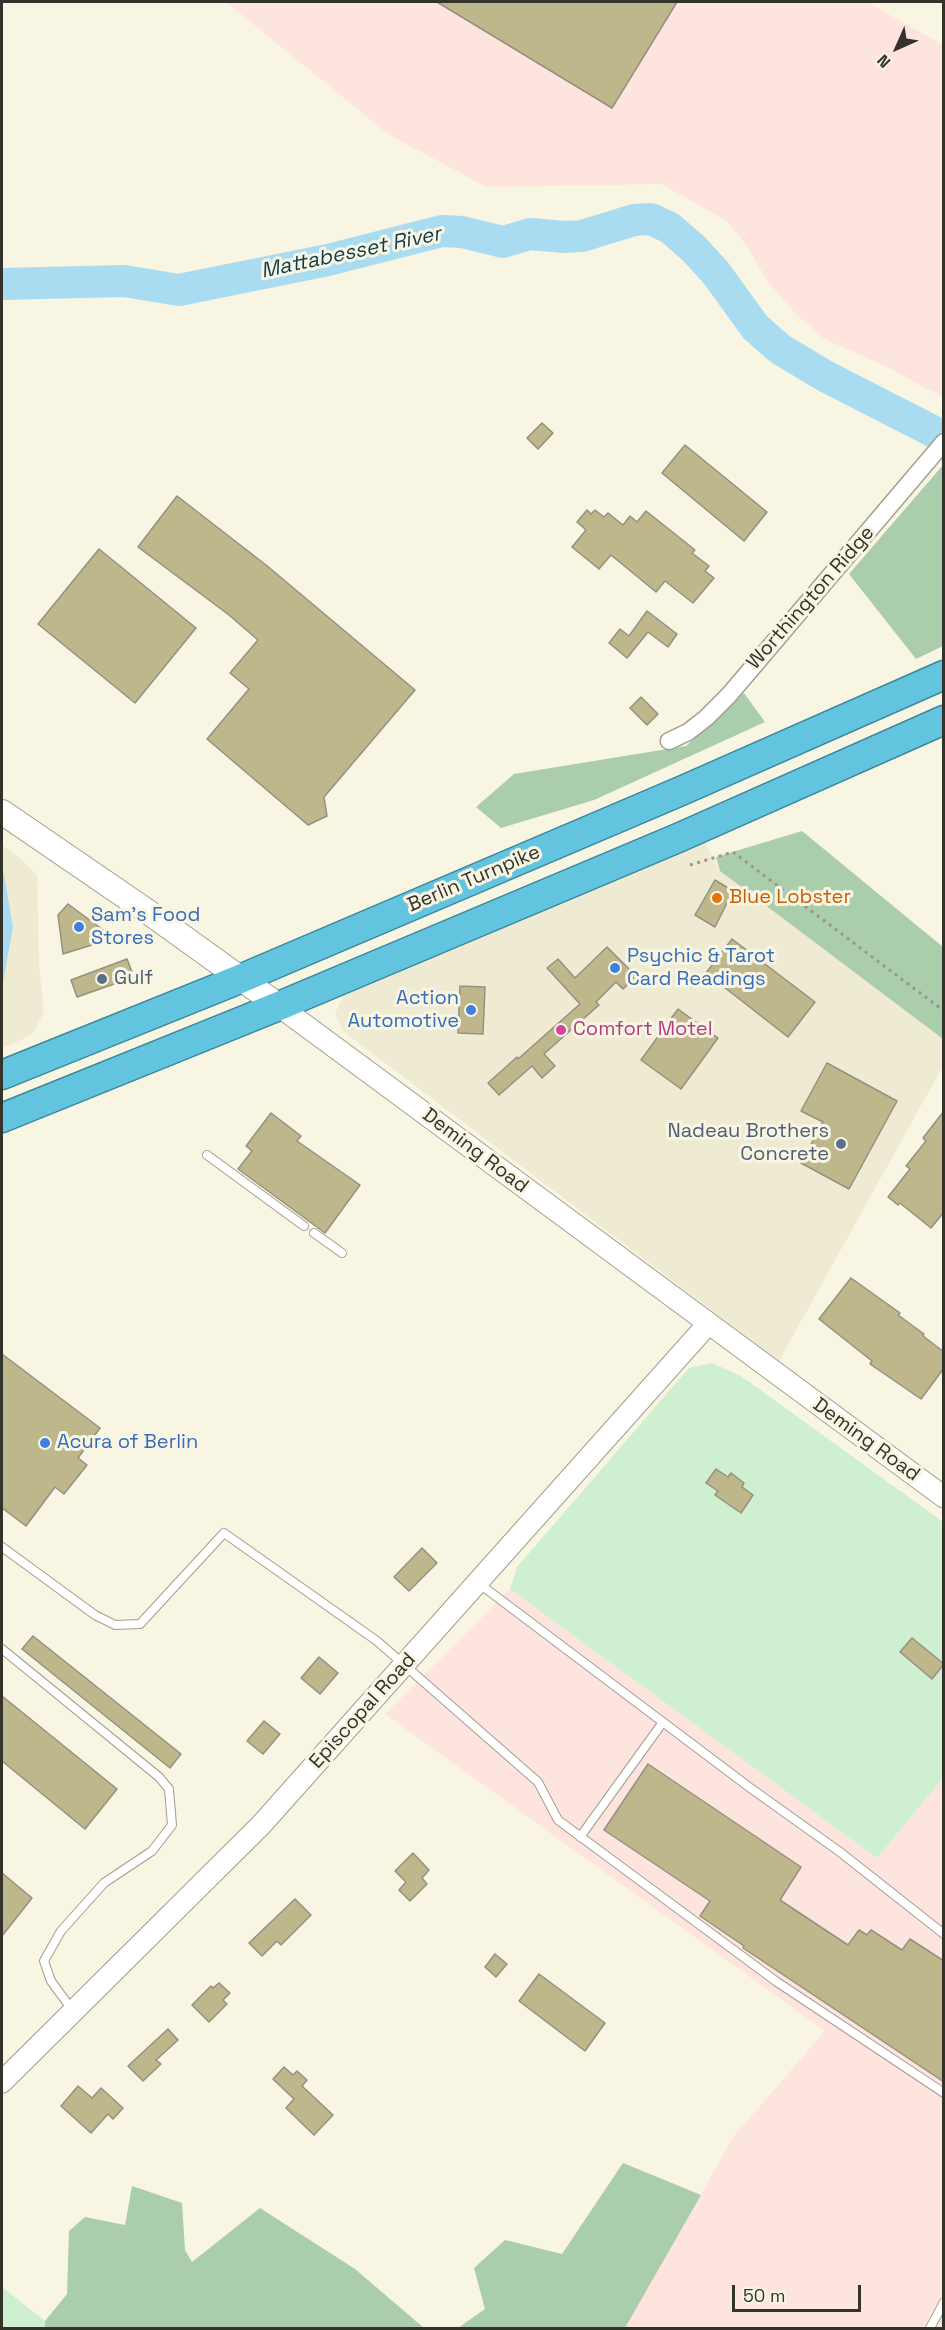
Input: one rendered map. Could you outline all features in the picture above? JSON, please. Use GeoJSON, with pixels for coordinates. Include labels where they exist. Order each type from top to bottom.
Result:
{"type":"FeatureCollection","features":[{"type":"Feature","properties":{"kind":"highway","name":"Berlin Turnpike"},"geometry":{"type":"LineString","coordinates":[[2,1075],[240,979],[944,675]]}},
{"type":"Feature","properties":{"kind":"highway","name":"Berlin Turnpike"},"geometry":{"type":"LineString","coordinates":[[2,1118],[279,1006],[939,725]]}},
{"type":"Feature","properties":{"kind":"main road","name":"Deming Road"},"geometry":{"type":"LineString","coordinates":[[2,812],[151,914],[279,1006]]}},
{"type":"Feature","properties":{"kind":"street","name":"Worthington Ridge"},"geometry":{"type":"LineString","coordinates":[[669,741],[687,732],[706,718],[729,695],[939,447]]}},
{"type":"Feature","properties":{"kind":"street","name":"Deming Road"},"geometry":{"type":"LineString","coordinates":[[279,1006],[944,1497]]}},
{"type":"Feature","properties":{"kind":"street","name":"Episcopal Road"},"geometry":{"type":"LineString","coordinates":[[2,2082],[261,1825],[708,1324]]}},
{"type":"Feature","properties":{"kind":"lane"},"geometry":{"type":"LineString","coordinates":[[207,1155],[304,1226]]}},
{"type":"Feature","properties":{"kind":"lane"},"geometry":{"type":"LineString","coordinates":[[314,1233],[342,1253]]}},
{"type":"Feature","properties":{"kind":"lane"},"geometry":{"type":"LineString","coordinates":[[2,1547],[95,1615],[115,1625],[140,1624],[224,1533],[377,1641],[538,1782],[558,1820],[777,1982],[944,2093]]}},
{"type":"Feature","properties":{"kind":"lane"},"geometry":{"type":"LineString","coordinates":[[477,1582],[749,1787],[840,1852],[944,1934]]}},
{"type":"Feature","properties":{"kind":"lane"},"geometry":{"type":"LineString","coordinates":[[2,1649],[159,1777],[169,1789],[172,1825],[152,1851],[104,1883],[61,1931],[44,1961],[51,1981],[74,2011]]}},
{"type":"Feature","properties":{"kind":"lane"},"geometry":{"type":"LineString","coordinates":[[580,1837],[663,1722]]}},
{"type":"Feature","properties":{"kind":"lane"},"geometry":{"type":"LineString","coordinates":[[930,2328],[944,2302]]}},
{"type":"Feature","properties":{"kind":"path"},"geometry":{"type":"LineString","coordinates":[[690,865],[733,852],[944,1011]]}},
{"type":"Feature","properties":{"kind":"shaded area"},"geometry":{"type":"Polygon","coordinates":[[[226,2],[867,2],[943,45],[943,397],[883,365],[822,338],[794,312],[769,283],[744,242],[727,221],[661,184],[486,187],[388,134],[226,2]]]}},
{"type":"Feature","properties":{"kind":"shaded area"},"geometry":{"type":"Polygon","coordinates":[[[705,842],[720,871],[943,1039],[943,1066],[779,1361],[344,1032],[335,1014],[343,996],[705,842]]]}},
{"type":"Feature","properties":{"kind":"shaded area"},"geometry":{"type":"Polygon","coordinates":[[[2,845],[37,875],[39,964],[44,1012],[32,1035],[2,1048],[2,845]]]}},
{"type":"Feature","properties":{"kind":"shaded area"},"geometry":{"type":"Polygon","coordinates":[[[510,1589],[877,1858],[943,1778],[943,2328],[625,2328],[734,2136],[825,2031],[385,1714],[510,1589]]]}},
{"type":"Feature","properties":{"kind":"green space"},"geometry":{"type":"Polygon","coordinates":[[[943,465],[943,646],[916,659],[849,574],[943,465]]]}},
{"type":"Feature","properties":{"kind":"green space"},"geometry":{"type":"Polygon","coordinates":[[[744,693],[765,722],[594,800],[501,828],[476,807],[514,774],[686,746],[744,693]]]}},
{"type":"Feature","properties":{"kind":"green space"},"geometry":{"type":"Polygon","coordinates":[[[802,831],[943,947],[943,1039],[720,871],[716,857],[802,831]]]}},
{"type":"Feature","properties":{"kind":"green space"},"geometry":{"type":"Polygon","coordinates":[[[712,1363],[741,1376],[943,1522],[943,1778],[877,1858],[510,1589],[517,1567],[689,1368],[712,1363]]]}},
{"type":"Feature","properties":{"kind":"green space"},"geometry":{"type":"Polygon","coordinates":[[[623,2163],[701,2195],[625,2328],[458,2328],[485,2309],[474,2268],[505,2240],[562,2254],[623,2163]]]}},
{"type":"Feature","properties":{"kind":"green space"},"geometry":{"type":"Polygon","coordinates":[[[132,2186],[182,2203],[185,2250],[192,2262],[260,2208],[355,2269],[424,2328],[45,2328],[45,2321],[67,2294],[69,2231],[85,2217],[125,2225],[132,2186]]]}},
{"type":"Feature","properties":{"kind":"green space"},"geometry":{"type":"Polygon","coordinates":[[[2,2287],[45,2321],[45,2328],[2,2328],[2,2287]]]}},
{"type":"Feature","properties":{"kind":"water"},"geometry":{"type":"Polygon","coordinates":[[[2,872],[13,927],[2,988],[2,872]]]}},
{"type":"Feature","properties":{"kind":"building"},"geometry":{"type":"Polygon","coordinates":[[[437,2],[677,2],[612,108],[437,2]]]}},
{"type":"Feature","properties":{"kind":"building"},"geometry":{"type":"Polygon","coordinates":[[[542,423],[553,433],[538,449],[527,438],[542,423]]]}},
{"type":"Feature","properties":{"kind":"building"},"geometry":{"type":"Polygon","coordinates":[[[685,445],[767,512],[744,541],[662,473],[685,445]]]}},
{"type":"Feature","properties":{"kind":"building"},"geometry":{"type":"Polygon","coordinates":[[[177,496],[266,565],[415,690],[324,797],[327,816],[308,825],[207,739],[249,689],[230,673],[258,640],[229,615],[138,547],[177,496]]]}},
{"type":"Feature","properties":{"kind":"building"},"geometry":{"type":"Polygon","coordinates":[[[587,510],[591,514],[595,510],[604,517],[608,513],[623,525],[630,516],[637,522],[646,511],[695,550],[692,553],[709,566],[705,571],[714,578],[693,603],[665,581],[656,592],[611,555],[599,569],[572,547],[586,530],[577,522],[587,510]]]}},
{"type":"Feature","properties":{"kind":"building"},"geometry":{"type":"Polygon","coordinates":[[[99,549],[196,628],[135,703],[38,624],[99,549]]]}},
{"type":"Feature","properties":{"kind":"building"},"geometry":{"type":"Polygon","coordinates":[[[647,611],[677,634],[668,647],[648,632],[627,658],[609,643],[620,629],[629,636],[647,611]]]}},
{"type":"Feature","properties":{"kind":"building"},"geometry":{"type":"Polygon","coordinates":[[[641,697],[658,714],[647,725],[630,708],[641,697]]]}},
{"type":"Feature","properties":{"kind":"building","name":"Blue Lobster"},"geometry":{"type":"Polygon","coordinates":[[[715,880],[733,891],[715,927],[695,915],[715,880]]]}},
{"type":"Feature","properties":{"kind":"building","name":"Sam's Food Stores"},"geometry":{"type":"Polygon","coordinates":[[[68,904],[114,938],[63,954],[58,915],[68,904]]]}},
{"type":"Feature","properties":{"kind":"building"},"geometry":{"type":"Polygon","coordinates":[[[732,939],[815,1002],[788,1037],[706,973],[732,939]]]}},
{"type":"Feature","properties":{"kind":"building","name":"Comfort Motel"},"geometry":{"type":"Polygon","coordinates":[[[607,947],[636,976],[623,989],[616,982],[596,1002],[599,1005],[544,1054],[555,1066],[542,1078],[532,1066],[499,1095],[488,1083],[580,1004],[547,968],[558,959],[575,978],[607,947]]]}},
{"type":"Feature","properties":{"kind":"building","name":"Gulf"},"geometry":{"type":"Polygon","coordinates":[[[127,959],[134,977],[77,997],[71,980],[127,959]]]}},
{"type":"Feature","properties":{"kind":"building","name":"Action Automotive"},"geometry":{"type":"Polygon","coordinates":[[[460,986],[485,987],[483,1034],[458,1033],[460,986]]]}},
{"type":"Feature","properties":{"kind":"building"},"geometry":{"type":"Polygon","coordinates":[[[678,1009],[718,1038],[681,1089],[641,1060],[678,1009]]]}},
{"type":"Feature","properties":{"kind":"building"},"geometry":{"type":"Polygon","coordinates":[[[827,1063],[897,1101],[849,1189],[801,1163],[823,1122],[801,1111],[827,1063]]]}},
{"type":"Feature","properties":{"kind":"building"},"geometry":{"type":"Polygon","coordinates":[[[944,1111],[944,1212],[931,1228],[900,1203],[898,1205],[888,1197],[910,1169],[906,1166],[926,1141],[923,1138],[944,1111]]]}},
{"type":"Feature","properties":{"kind":"building"},"geometry":{"type":"Polygon","coordinates":[[[271,1113],[301,1136],[297,1141],[360,1185],[325,1233],[238,1169],[252,1151],[246,1146],[271,1113]]]}},
{"type":"Feature","properties":{"kind":"building"},"geometry":{"type":"Polygon","coordinates":[[[851,1278],[900,1313],[898,1315],[944,1352],[944,1368],[921,1399],[870,1364],[872,1361],[819,1319],[851,1278]]]}},
{"type":"Feature","properties":{"kind":"building","name":"Acura of Berlin"},"geometry":{"type":"Polygon","coordinates":[[[2,1354],[100,1428],[78,1458],[87,1465],[64,1494],[55,1487],[26,1526],[2,1508],[2,1354]]]}},
{"type":"Feature","properties":{"kind":"building"},"geometry":{"type":"Polygon","coordinates":[[[716,1469],[728,1477],[731,1473],[744,1483],[742,1487],[753,1495],[741,1513],[715,1495],[718,1491],[706,1483],[716,1469]]]}},
{"type":"Feature","properties":{"kind":"building"},"geometry":{"type":"Polygon","coordinates":[[[422,1548],[437,1563],[409,1591],[394,1577],[422,1548]]]}},
{"type":"Feature","properties":{"kind":"building"},"geometry":{"type":"Polygon","coordinates":[[[33,1636],[181,1754],[170,1768],[22,1649],[33,1636]]]}},
{"type":"Feature","properties":{"kind":"building"},"geometry":{"type":"Polygon","coordinates":[[[912,1638],[944,1664],[932,1679],[900,1652],[912,1638]]]}},
{"type":"Feature","properties":{"kind":"building"},"geometry":{"type":"Polygon","coordinates":[[[319,1657],[338,1673],[320,1694],[301,1678],[319,1657]]]}},
{"type":"Feature","properties":{"kind":"building"},"geometry":{"type":"Polygon","coordinates":[[[2,1696],[117,1789],[85,1829],[2,1761],[2,1696]]]}},
{"type":"Feature","properties":{"kind":"building"},"geometry":{"type":"Polygon","coordinates":[[[264,1721],[280,1734],[263,1754],[247,1741],[264,1721]]]}},
{"type":"Feature","properties":{"kind":"building"},"geometry":{"type":"Polygon","coordinates":[[[648,1764],[801,1867],[780,1900],[848,1945],[859,1930],[867,1935],[871,1930],[902,1950],[910,1939],[944,1961],[944,2082],[743,1948],[744,1946],[700,1916],[710,1901],[604,1830],[648,1764]]]}},
{"type":"Feature","properties":{"kind":"building"},"geometry":{"type":"Polygon","coordinates":[[[413,1853],[429,1870],[422,1878],[427,1884],[410,1901],[399,1890],[406,1882],[395,1871],[413,1853]]]}},
{"type":"Feature","properties":{"kind":"building"},"geometry":{"type":"Polygon","coordinates":[[[2,1873],[32,1898],[2,1936],[2,1873]]]}},
{"type":"Feature","properties":{"kind":"building"},"geometry":{"type":"Polygon","coordinates":[[[295,1899],[311,1915],[281,1945],[277,1941],[262,1956],[249,1943],[295,1899]]]}},
{"type":"Feature","properties":{"kind":"building"},"geometry":{"type":"Polygon","coordinates":[[[495,1954],[507,1964],[496,1977],[485,1967],[495,1954]]]}},
{"type":"Feature","properties":{"kind":"building"},"geometry":{"type":"Polygon","coordinates":[[[539,1974],[605,2023],[585,2051],[519,2001],[539,1974]]]}},
{"type":"Feature","properties":{"kind":"building"},"geometry":{"type":"Polygon","coordinates":[[[219,1983],[230,1993],[223,2000],[227,2004],[209,2022],[192,2005],[211,1986],[213,1988],[219,1983]]]}},
{"type":"Feature","properties":{"kind":"building"},"geometry":{"type":"Polygon","coordinates":[[[168,2029],[178,2040],[156,2060],[161,2064],[143,2081],[128,2066],[168,2029]]]}},
{"type":"Feature","properties":{"kind":"building"},"geometry":{"type":"Polygon","coordinates":[[[284,2067],[293,2075],[297,2071],[307,2080],[302,2086],[333,2115],[314,2135],[286,2108],[294,2099],[273,2079],[284,2067]]]}},
{"type":"Feature","properties":{"kind":"building"},"geometry":{"type":"Polygon","coordinates":[[[78,2086],[92,2098],[101,2088],[123,2108],[113,2119],[108,2114],[91,2133],[61,2106],[78,2086]]]}},
{"type":"Feature","properties":{"kind":"waterway","name":"Mattabesset River"},"geometry":{"type":"LineString","coordinates":[[2,284],[124,281],[179,290],[328,260],[442,231],[462,232],[503,242],[530,234],[582,236],[634,220],[651,219],[670,228],[694,249],[716,273],[755,327],[780,349],[825,376],[944,437]]}},
{"type":"Feature","properties":{"kind":"place","name":"Blue Lobster"},"geometry":{"type":"Point","coordinates":[717,898]}},
{"type":"Feature","properties":{"kind":"place","name":"Sam's Food Stores"},"geometry":{"type":"Point","coordinates":[79,927]}},
{"type":"Feature","properties":{"kind":"place","name":"Psychic & Tarot Card Readings"},"geometry":{"type":"Point","coordinates":[615,968]}},
{"type":"Feature","properties":{"kind":"place","name":"Gulf"},"geometry":{"type":"Point","coordinates":[102,979]}},
{"type":"Feature","properties":{"kind":"place","name":"Action Automotive"},"geometry":{"type":"Point","coordinates":[471,1010]}},
{"type":"Feature","properties":{"kind":"place","name":"Comfort Motel"},"geometry":{"type":"Point","coordinates":[561,1030]}},
{"type":"Feature","properties":{"kind":"place","name":"Nadeau Brothers Concrete"},"geometry":{"type":"Point","coordinates":[841,1144]}},
{"type":"Feature","properties":{"kind":"place","name":"Acura of Berlin"},"geometry":{"type":"Point","coordinates":[45,1443]}}]}
